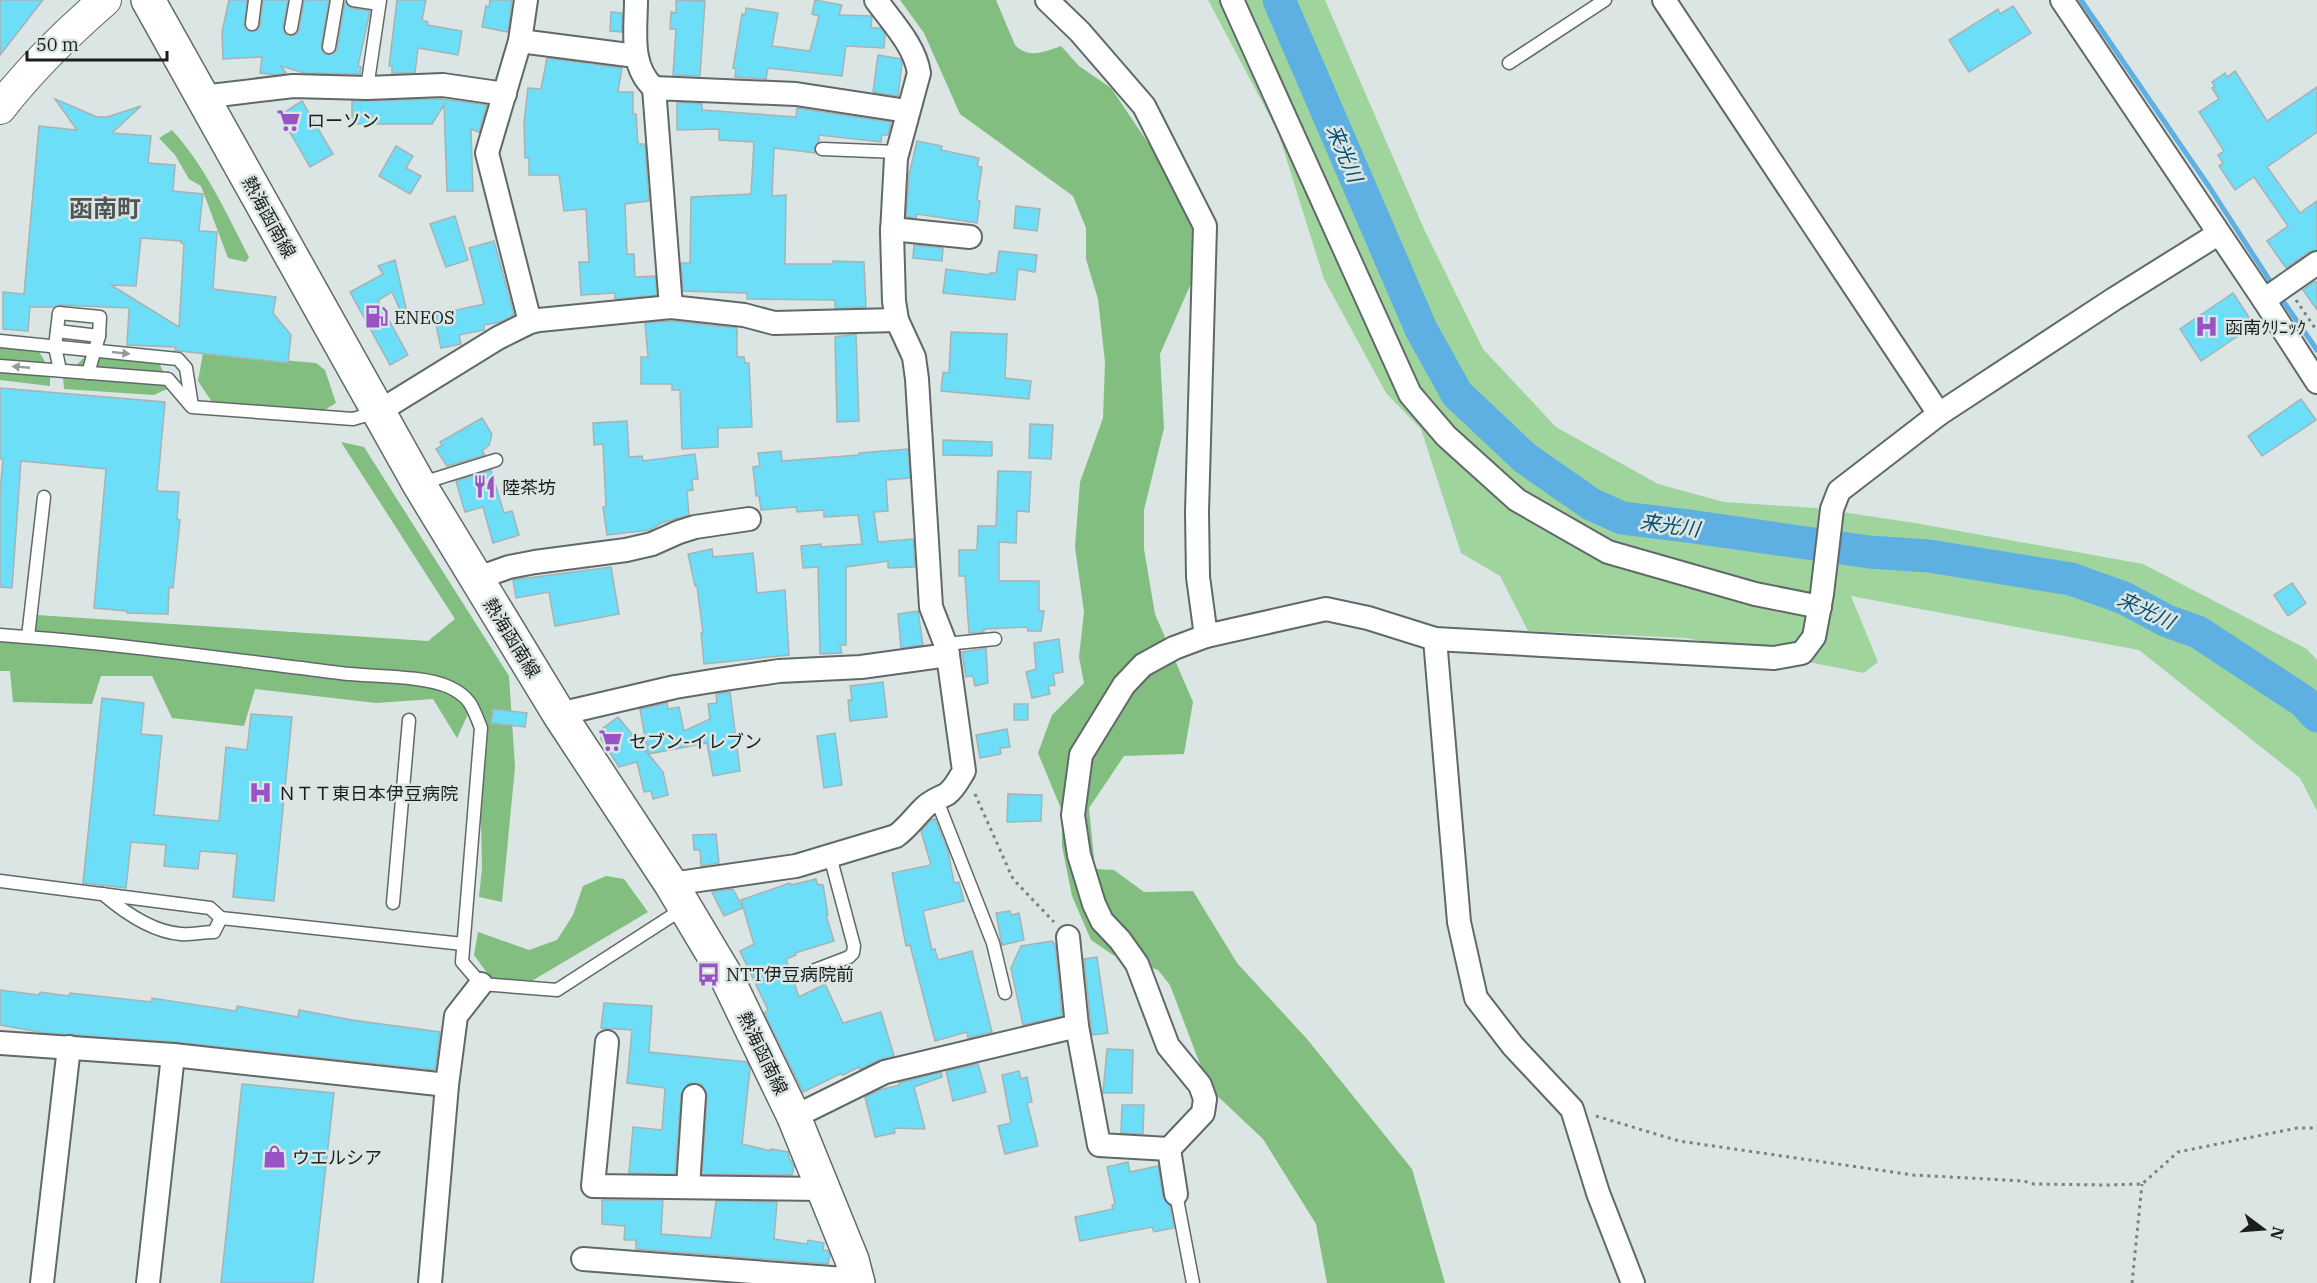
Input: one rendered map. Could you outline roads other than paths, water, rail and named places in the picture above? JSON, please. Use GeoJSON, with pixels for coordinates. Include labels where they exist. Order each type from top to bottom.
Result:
{"type":"FeatureCollection","features":[{"type":"Feature","properties":{"kind":"main road","name":"熱海函南線"},"geometry":{"type":"LineString","coordinates":[[148,0],[378,412],[475,579],[559,714],[678,896],[726,976],[794,1117],[858,1282]]}},
{"type":"Feature","properties":{"kind":"main road"},"geometry":{"type":"LineString","coordinates":[[0,108],[27,74],[96,3]]}},
{"type":"Feature","properties":{"kind":"street"},"geometry":{"type":"LineString","coordinates":[[526,0],[520,41],[487,153],[530,322]]}},
{"type":"Feature","properties":{"kind":"street"},"geometry":{"type":"LineString","coordinates":[[636,0],[636,56],[645,80],[654,88],[796,94],[907,111]]}},
{"type":"Feature","properties":{"kind":"street"},"geometry":{"type":"LineString","coordinates":[[678,896],[765,872],[796,866],[896,836],[909,826],[923,808],[954,787],[964,771],[947,650],[931,608],[914,357],[897,320],[894,301],[892,230],[898,152],[907,111],[919,73],[910,47],[876,0]]}},
{"type":"Feature","properties":{"kind":"street"},"geometry":{"type":"LineString","coordinates":[[1047,0],[1080,32],[1144,106],[1205,226],[1197,512],[1198,577],[1206,636]]}},
{"type":"Feature","properties":{"kind":"street"},"geometry":{"type":"LineString","coordinates":[[1232,0],[1410,394],[1446,436],[1517,500],[1608,552],[1755,594],[1821,600]]}},
{"type":"Feature","properties":{"kind":"street"},"geometry":{"type":"LineString","coordinates":[[1664,0],[1939,414]]}},
{"type":"Feature","properties":{"kind":"street"},"geometry":{"type":"LineString","coordinates":[[2062,0],[2317,382]]}},
{"type":"Feature","properties":{"kind":"street"},"geometry":{"type":"LineString","coordinates":[[520,41],[636,56]]}},
{"type":"Feature","properties":{"kind":"street"},"geometry":{"type":"LineString","coordinates":[[202,97],[293,86],[367,88],[443,85],[505,94]]}},
{"type":"Feature","properties":{"kind":"street"},"geometry":{"type":"LineString","coordinates":[[654,88],[671,308]]}},
{"type":"Feature","properties":{"kind":"street"},"geometry":{"type":"LineString","coordinates":[[892,230],[970,237]]}},
{"type":"Feature","properties":{"kind":"street"},"geometry":{"type":"LineString","coordinates":[[1068,938],[1077,1026],[1099,1146],[1169,1149],[1203,1113],[1205,1099],[1200,1085],[1168,1046],[1137,964],[1120,940],[1102,921],[1094,904],[1079,855],[1073,815],[1082,754],[1124,685],[1143,665],[1174,648],[1206,636],[1326,609],[1368,618],[1435,639],[1774,658],[1802,654],[1814,637],[1832,509],[1839,491],[1939,414],[2218,234]]}},
{"type":"Feature","properties":{"kind":"street"},"geometry":{"type":"LineString","coordinates":[[2264,300],[2317,264]]}},
{"type":"Feature","properties":{"kind":"street"},"geometry":{"type":"LineString","coordinates":[[378,412],[498,338],[530,322],[671,308],[744,315],[774,323],[897,320]]}},
{"type":"Feature","properties":{"kind":"street"},"geometry":{"type":"LineString","coordinates":[[475,579],[509,567],[626,550],[652,544],[695,527],[749,519]]}},
{"type":"Feature","properties":{"kind":"street"},"geometry":{"type":"LineString","coordinates":[[1435,639],[1459,922],[1476,998],[1513,1046],[1572,1109],[1598,1193],[1633,1283]]}},
{"type":"Feature","properties":{"kind":"street"},"geometry":{"type":"LineString","coordinates":[[559,714],[675,687],[779,671],[861,667],[947,650]]}},
{"type":"Feature","properties":{"kind":"street"},"geometry":{"type":"LineString","coordinates":[[430,1283],[447,1084],[456,1016],[481,984]]}},
{"type":"Feature","properties":{"kind":"street"},"geometry":{"type":"LineString","coordinates":[[794,1117],[885,1072],[1077,1026]]}},
{"type":"Feature","properties":{"kind":"street"},"geometry":{"type":"LineString","coordinates":[[607,1042],[593,1186],[823,1189]]}},
{"type":"Feature","properties":{"kind":"street"},"geometry":{"type":"LineString","coordinates":[[0,1043],[173,1055],[447,1084]]}},
{"type":"Feature","properties":{"kind":"street"},"geometry":{"type":"LineString","coordinates":[[42,1283],[69,1047]]}},
{"type":"Feature","properties":{"kind":"street"},"geometry":{"type":"LineString","coordinates":[[148,1283],[173,1055]]}},
{"type":"Feature","properties":{"kind":"street"},"geometry":{"type":"LineString","coordinates":[[688,1187],[694,1096]]}},
{"type":"Feature","properties":{"kind":"street"},"geometry":{"type":"LineString","coordinates":[[1169,1149],[1176,1194]]}},
{"type":"Feature","properties":{"kind":"street"},"geometry":{"type":"LineString","coordinates":[[583,1259],[676,1275],[858,1282]]}},
{"type":"Feature","properties":{"kind":"lane"},"geometry":{"type":"LineString","coordinates":[[252,24],[255,0]]}},
{"type":"Feature","properties":{"kind":"lane"},"geometry":{"type":"LineString","coordinates":[[291,28],[296,0]]}},
{"type":"Feature","properties":{"kind":"lane"},"geometry":{"type":"LineString","coordinates":[[329,47],[337,0]]}},
{"type":"Feature","properties":{"kind":"lane"},"geometry":{"type":"LineString","coordinates":[[353,0],[380,2],[367,88]]}},
{"type":"Feature","properties":{"kind":"lane"},"geometry":{"type":"LineString","coordinates":[[1509,63],[1605,0]]}},
{"type":"Feature","properties":{"kind":"lane"},"geometry":{"type":"LineString","coordinates":[[822,149],[898,152]]}},
{"type":"Feature","properties":{"kind":"lane"},"geometry":{"type":"LineString","coordinates":[[60,370],[55,347],[59,313],[100,317],[99,336],[88,373]]}},
{"type":"Feature","properties":{"kind":"lane"},"geometry":{"type":"LineString","coordinates":[[57,331],[99,336]]}},
{"type":"Feature","properties":{"kind":"lane"},"geometry":{"type":"LineString","coordinates":[[0,341],[178,359],[186,368],[192,407]]}},
{"type":"Feature","properties":{"kind":"lane"},"geometry":{"type":"LineString","coordinates":[[0,366],[168,379],[192,407],[353,419],[378,412]]}},
{"type":"Feature","properties":{"kind":"lane"},"geometry":{"type":"LineString","coordinates":[[419,484],[495,460]]}},
{"type":"Feature","properties":{"kind":"lane"},"geometry":{"type":"LineString","coordinates":[[28,637],[44,497]]}},
{"type":"Feature","properties":{"kind":"lane"},"geometry":{"type":"LineString","coordinates":[[0,635],[147,649],[353,675],[424,681],[447,686],[457,692],[473,706],[481,728],[462,962],[481,984],[557,990],[678,896]]}},
{"type":"Feature","properties":{"kind":"lane"},"geometry":{"type":"LineString","coordinates":[[947,650],[994,639]]}},
{"type":"Feature","properties":{"kind":"lane"},"geometry":{"type":"LineString","coordinates":[[393,903],[409,720]]}},
{"type":"Feature","properties":{"kind":"lane"},"geometry":{"type":"LineString","coordinates":[[936,798],[993,943],[1005,993]]}},
{"type":"Feature","properties":{"kind":"lane"},"geometry":{"type":"LineString","coordinates":[[802,975],[849,957],[853,953],[854,946],[830,856]]}},
{"type":"Feature","properties":{"kind":"lane"},"geometry":{"type":"LineString","coordinates":[[0,880],[210,908],[221,918],[464,944]]}},
{"type":"Feature","properties":{"kind":"lane"},"geometry":{"type":"LineString","coordinates":[[103,894],[152,927],[181,934],[214,932],[221,918]]}},
{"type":"Feature","properties":{"kind":"lane"},"geometry":{"type":"LineString","coordinates":[[1176,1194],[1193,1283]]}},
{"type":"Feature","properties":{"kind":"waterway","name":"来光川"},"geometry":{"type":"LineString","coordinates":[[1279,0],[1421,329],[1457,394],[1525,458],[1591,504],[1622,518],[1869,552],[1929,556],[2071,579],[2124,598],[2167,621],[2198,632],[2303,701],[2317,716]]}},
{"type":"Feature","properties":{"kind":"waterway"},"geometry":{"type":"LineString","coordinates":[[2081,0],[2210,188],[2274,287]]}},
{"type":"Feature","properties":{"kind":"waterway"},"geometry":{"type":"LineString","coordinates":[[2279,295],[2317,350]]}},
{"type":"Feature","properties":{"kind":"place","name":"ローソン"},"geometry":{"type":"Point","coordinates":[289,120]}},
{"type":"Feature","properties":{"kind":"place","name":"ENEOS"},"geometry":{"type":"Point","coordinates":[376,317]}},
{"type":"Feature","properties":{"kind":"place","name":"函南ｸﾘﾆｯｸ"},"geometry":{"type":"Point","coordinates":[2207,327]}},
{"type":"Feature","properties":{"kind":"place","name":"陸茶坊"},"geometry":{"type":"Point","coordinates":[484,487]}},
{"type":"Feature","properties":{"kind":"place","name":"セブン-イレブン"},"geometry":{"type":"Point","coordinates":[611,741]}},
{"type":"Feature","properties":{"kind":"place","name":"ＮＴＴ東日本伊豆病院"},"geometry":{"type":"Point","coordinates":[260,793]}},
{"type":"Feature","properties":{"kind":"place","name":"NTT伊豆病院前"},"geometry":{"type":"Point","coordinates":[708,974]}},
{"type":"Feature","properties":{"kind":"place","name":"ウエルシア"},"geometry":{"type":"Point","coordinates":[274,1157]}},
{"type":"Feature","properties":{"kind":"district","name":"函南町"},"geometry":{"type":"Point","coordinates":[105,208]}}]}
